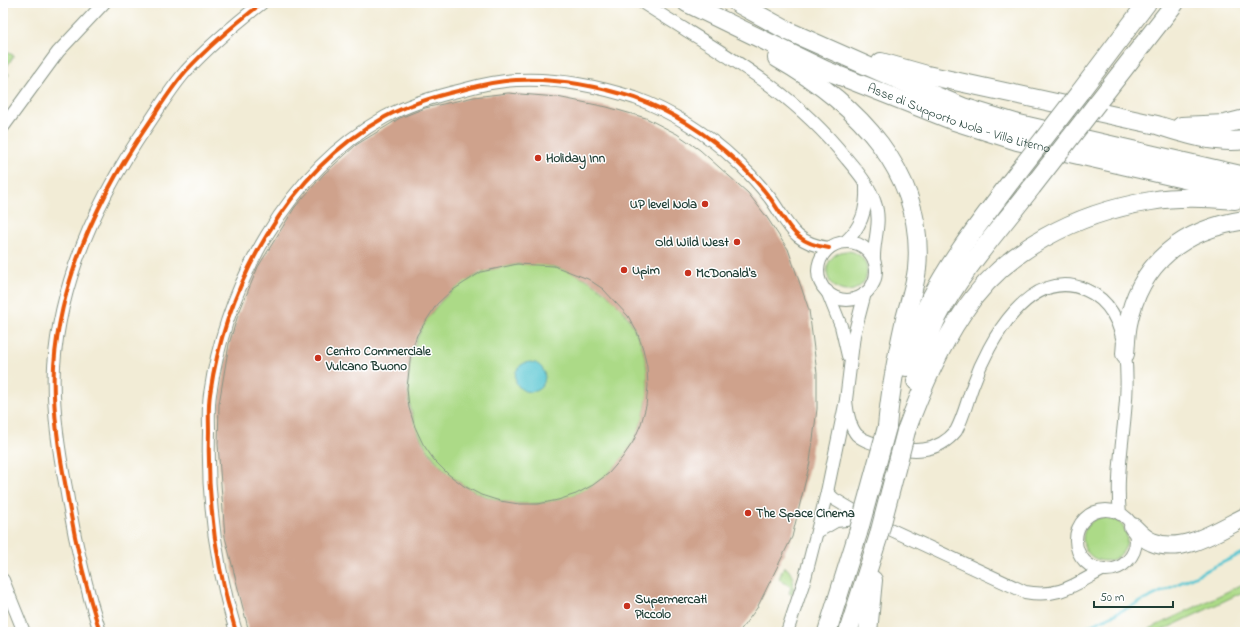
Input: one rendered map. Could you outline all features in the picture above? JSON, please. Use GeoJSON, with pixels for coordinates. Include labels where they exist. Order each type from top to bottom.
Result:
{"type":"FeatureCollection","features":[{"type":"Feature","properties":{"kind":"highway","name":"Asse di Supporto Nola - Villa Literno"},"geometry":{"type":"LineString","coordinates":[[686,3],[825,70],[954,121],[1017,141],[1245,193]]}},
{"type":"Feature","properties":{"kind":"highway"},"geometry":{"type":"LineString","coordinates":[[686,3],[795,68],[827,91],[860,120],[880,143],[896,166],[908,192],[915,218],[918,249],[917,270],[890,396],[887,427]]}},
{"type":"Feature","properties":{"kind":"highway","name":"Asse di Supporto Nola - Villa Literno"},"geometry":{"type":"LineString","coordinates":[[737,3],[788,31],[963,107],[1019,124],[1245,176]]}},
{"type":"Feature","properties":{"kind":"highway"},"geometry":{"type":"LineString","coordinates":[[827,632],[862,526],[887,427],[918,327],[929,301],[967,239],[1147,3]]}},
{"type":"Feature","properties":{"kind":"highway"},"geometry":{"type":"LineString","coordinates":[[848,632],[878,538],[906,431],[911,396],[936,321],[964,275],[1175,3]]}},
{"type":"Feature","properties":{"kind":"highway"},"geometry":{"type":"LineString","coordinates":[[788,31],[885,64],[926,75],[1157,125],[1209,139],[1245,140]]}},
{"type":"Feature","properties":{"kind":"highway"},"geometry":{"type":"LineString","coordinates":[[1157,125],[1198,126],[1225,124],[1245,119]]}},
{"type":"Feature","properties":{"kind":"highway"},"geometry":{"type":"LineString","coordinates":[[906,431],[928,375],[962,313],[989,281],[1016,256],[1039,240],[1090,216],[1152,201],[1198,198],[1245,200]]}},
{"type":"Feature","properties":{"kind":"highway"},"geometry":{"type":"LineString","coordinates":[[1198,198],[1245,204]]}},
{"type":"Feature","properties":{"kind":"highway"},"geometry":{"type":"LineString","coordinates":[[1125,354],[1128,324],[1134,304],[1141,284],[1154,265],[1168,250],[1187,238],[1207,229],[1245,220]]}},
{"type":"Feature","properties":{"kind":"highway"},"geometry":{"type":"LineString","coordinates":[[1127,520],[1143,537],[1163,546],[1192,542],[1245,517]]}},
{"type":"Feature","properties":{"kind":"highway"},"geometry":{"type":"LineString","coordinates":[[868,632],[878,538]]}},
{"type":"Feature","properties":{"kind":"street"},"geometry":{"type":"LineString","coordinates":[[3,127],[58,52],[104,3]]}},
{"type":"Feature","properties":{"kind":"street"},"geometry":{"type":"LineString","coordinates":[[100,632],[91,603],[71,519],[60,456],[54,405],[55,356],[66,299],[97,210],[117,173],[141,134],[186,72],[227,31],[262,3]]}},
{"type":"Feature","properties":{"kind":"street"},"geometry":{"type":"LineString","coordinates":[[643,3],[743,65],[775,88],[815,122],[866,184],[876,204],[878,215],[873,246],[876,269],[875,278],[865,293],[857,297],[841,299],[827,291]]}},
{"type":"Feature","properties":{"kind":"street"},"geometry":{"type":"LineString","coordinates":[[236,632],[220,569],[210,491],[209,401],[216,364],[240,286],[270,230],[308,179],[331,156],[366,129],[387,116],[431,97],[495,82],[518,80],[543,81],[589,86],[613,92],[657,108],[720,147],[737,162],[769,196],[793,233],[812,244],[829,248]]}},
{"type":"Feature","properties":{"kind":"street"},"geometry":{"type":"LineString","coordinates":[[845,242],[858,226],[864,214],[866,184]]}},
{"type":"Feature","properties":{"kind":"street"},"geometry":{"type":"LineString","coordinates":[[849,368],[841,326],[827,291],[821,283],[818,274],[819,264],[823,255],[829,248],[845,242],[862,246],[869,252],[874,260]]}},
{"type":"Feature","properties":{"kind":"street"},"geometry":{"type":"LineString","coordinates":[[817,532],[836,521],[862,526],[1025,592],[1039,594],[1066,590],[1102,570],[1111,569],[1127,561],[1135,545],[1135,536],[1127,520],[1118,485],[1126,407],[1125,354],[1119,327],[1106,304],[1086,290],[1073,285],[1058,284],[1044,288],[1021,304],[1007,321],[982,365],[956,431],[949,440],[939,446],[928,449],[905,451],[870,442],[862,438],[852,428],[846,400]]}},
{"type":"Feature","properties":{"kind":"street"},"geometry":{"type":"LineString","coordinates":[[787,632],[805,578],[827,492],[846,400],[854,335],[865,293]]}},
{"type":"Feature","properties":{"kind":"street"},"geometry":{"type":"LineString","coordinates":[[827,492],[862,526]]}},
{"type":"Feature","properties":{"kind":"street"},"geometry":{"type":"LineString","coordinates":[[1102,570],[1089,565],[1078,552],[1076,533],[1080,524],[1086,517],[1094,512],[1112,510],[1127,520]]}},
{"type":"Feature","properties":{"kind":"street"},"geometry":{"type":"LineString","coordinates":[[3,580],[24,632]]}},
{"type":"Feature","properties":{"kind":"green space"},"geometry":{"type":"Polygon","coordinates":[[[3,49],[14,56],[4,70],[9,74],[3,84],[3,49]]]}},
{"type":"Feature","properties":{"kind":"green space"},"geometry":{"type":"Polygon","coordinates":[[[851,251],[858,254],[864,260],[867,271],[866,279],[858,288],[851,291],[843,291],[836,288],[828,279],[827,267],[830,260],[839,252],[851,251]]]}},
{"type":"Feature","properties":{"kind":"green space"},"geometry":{"type":"Polygon","coordinates":[[[516,264],[540,264],[563,269],[585,278],[613,299],[628,317],[639,338],[646,361],[648,384],[646,407],[639,430],[628,451],[613,469],[585,490],[563,499],[540,504],[516,504],[493,499],[471,490],[452,477],[435,460],[422,441],[413,419],[408,396],[408,372],[413,349],[422,327],[435,308],[452,291],[471,278],[493,269],[516,264]]]}},
{"type":"Feature","properties":{"kind":"green space"},"geometry":{"type":"Polygon","coordinates":[[[1109,517],[1121,523],[1126,531],[1126,547],[1121,555],[1113,560],[1101,561],[1089,555],[1084,547],[1083,535],[1089,523],[1097,518],[1109,517]]]}},
{"type":"Feature","properties":{"kind":"green space"},"geometry":{"type":"Polygon","coordinates":[[[784,566],[792,575],[792,595],[789,593],[791,587],[779,579],[784,566]]]}},
{"type":"Feature","properties":{"kind":"green space"},"geometry":{"type":"Polygon","coordinates":[[[1245,583],[1245,591],[1159,632],[1143,632],[1245,583]]]}},
{"type":"Feature","properties":{"kind":"water"},"geometry":{"type":"Polygon","coordinates":[[[530,362],[536,363],[544,371],[544,383],[536,391],[530,392],[524,391],[516,383],[515,377],[516,371],[524,363],[530,362]]]}},
{"type":"Feature","properties":{"kind":"building","name":"Centro Commerciale Vulcano Buono"},"geometry":{"type":"Polygon","coordinates":[[[508,93],[557,97],[607,107],[646,118],[677,134],[700,150],[748,193],[766,216],[788,249],[809,310],[817,373],[817,409],[810,462],[792,537],[757,608],[739,632],[249,632],[225,537],[218,444],[219,404],[229,344],[238,315],[258,267],[295,207],[324,174],[356,145],[400,118],[425,108],[474,97],[508,93]],[[517,264],[481,272],[450,292],[437,304],[417,335],[411,352],[407,388],[409,408],[415,427],[423,444],[434,460],[448,474],[464,486],[481,495],[500,501],[519,504],[538,504],[558,500],[576,494],[593,485],[609,473],[633,442],[641,424],[646,406],[648,386],[647,367],[637,332],[628,316],[603,289],[588,279],[554,266],[517,264]]]}},
{"type":"Feature","properties":{"kind":"waterway"},"geometry":{"type":"LineString","coordinates":[[1077,632],[1245,552]]}},
{"type":"Feature","properties":{"kind":"cycle path"},"geometry":{"type":"LineString","coordinates":[[100,632],[89,597],[76,543],[60,458],[56,427],[54,366],[64,301],[85,238],[99,208],[131,150],[162,103],[181,77],[195,62],[222,36],[262,3]]}},
{"type":"Feature","properties":{"kind":"cycle path"},"geometry":{"type":"LineString","coordinates":[[236,632],[223,583],[211,508],[209,404],[218,353],[230,312],[247,273],[267,235],[291,200],[319,168],[350,140],[385,117],[413,104],[452,92],[496,82],[509,81],[546,80],[576,84],[635,98],[649,103],[676,117],[714,142],[758,183],[787,224],[799,237],[807,242],[829,248]]}},
{"type":"Feature","properties":{"kind":"place","name":"Holiday Inn"},"geometry":{"type":"Point","coordinates":[538,158]}},
{"type":"Feature","properties":{"kind":"place","name":"UP level Nola"},"geometry":{"type":"Point","coordinates":[705,204]}},
{"type":"Feature","properties":{"kind":"place","name":"Old Wild West"},"geometry":{"type":"Point","coordinates":[737,242]}},
{"type":"Feature","properties":{"kind":"place","name":"Upim"},"geometry":{"type":"Point","coordinates":[624,270]}},
{"type":"Feature","properties":{"kind":"place","name":"McDonald's"},"geometry":{"type":"Point","coordinates":[688,273]}},
{"type":"Feature","properties":{"kind":"place","name":"Centro Commerciale Vulcano Buono"},"geometry":{"type":"Point","coordinates":[318,358]}},
{"type":"Feature","properties":{"kind":"place","name":"The Space Cinema"},"geometry":{"type":"Point","coordinates":[748,513]}},
{"type":"Feature","properties":{"kind":"place","name":"Supermercati Piccolo"},"geometry":{"type":"Point","coordinates":[627,606]}}]}
